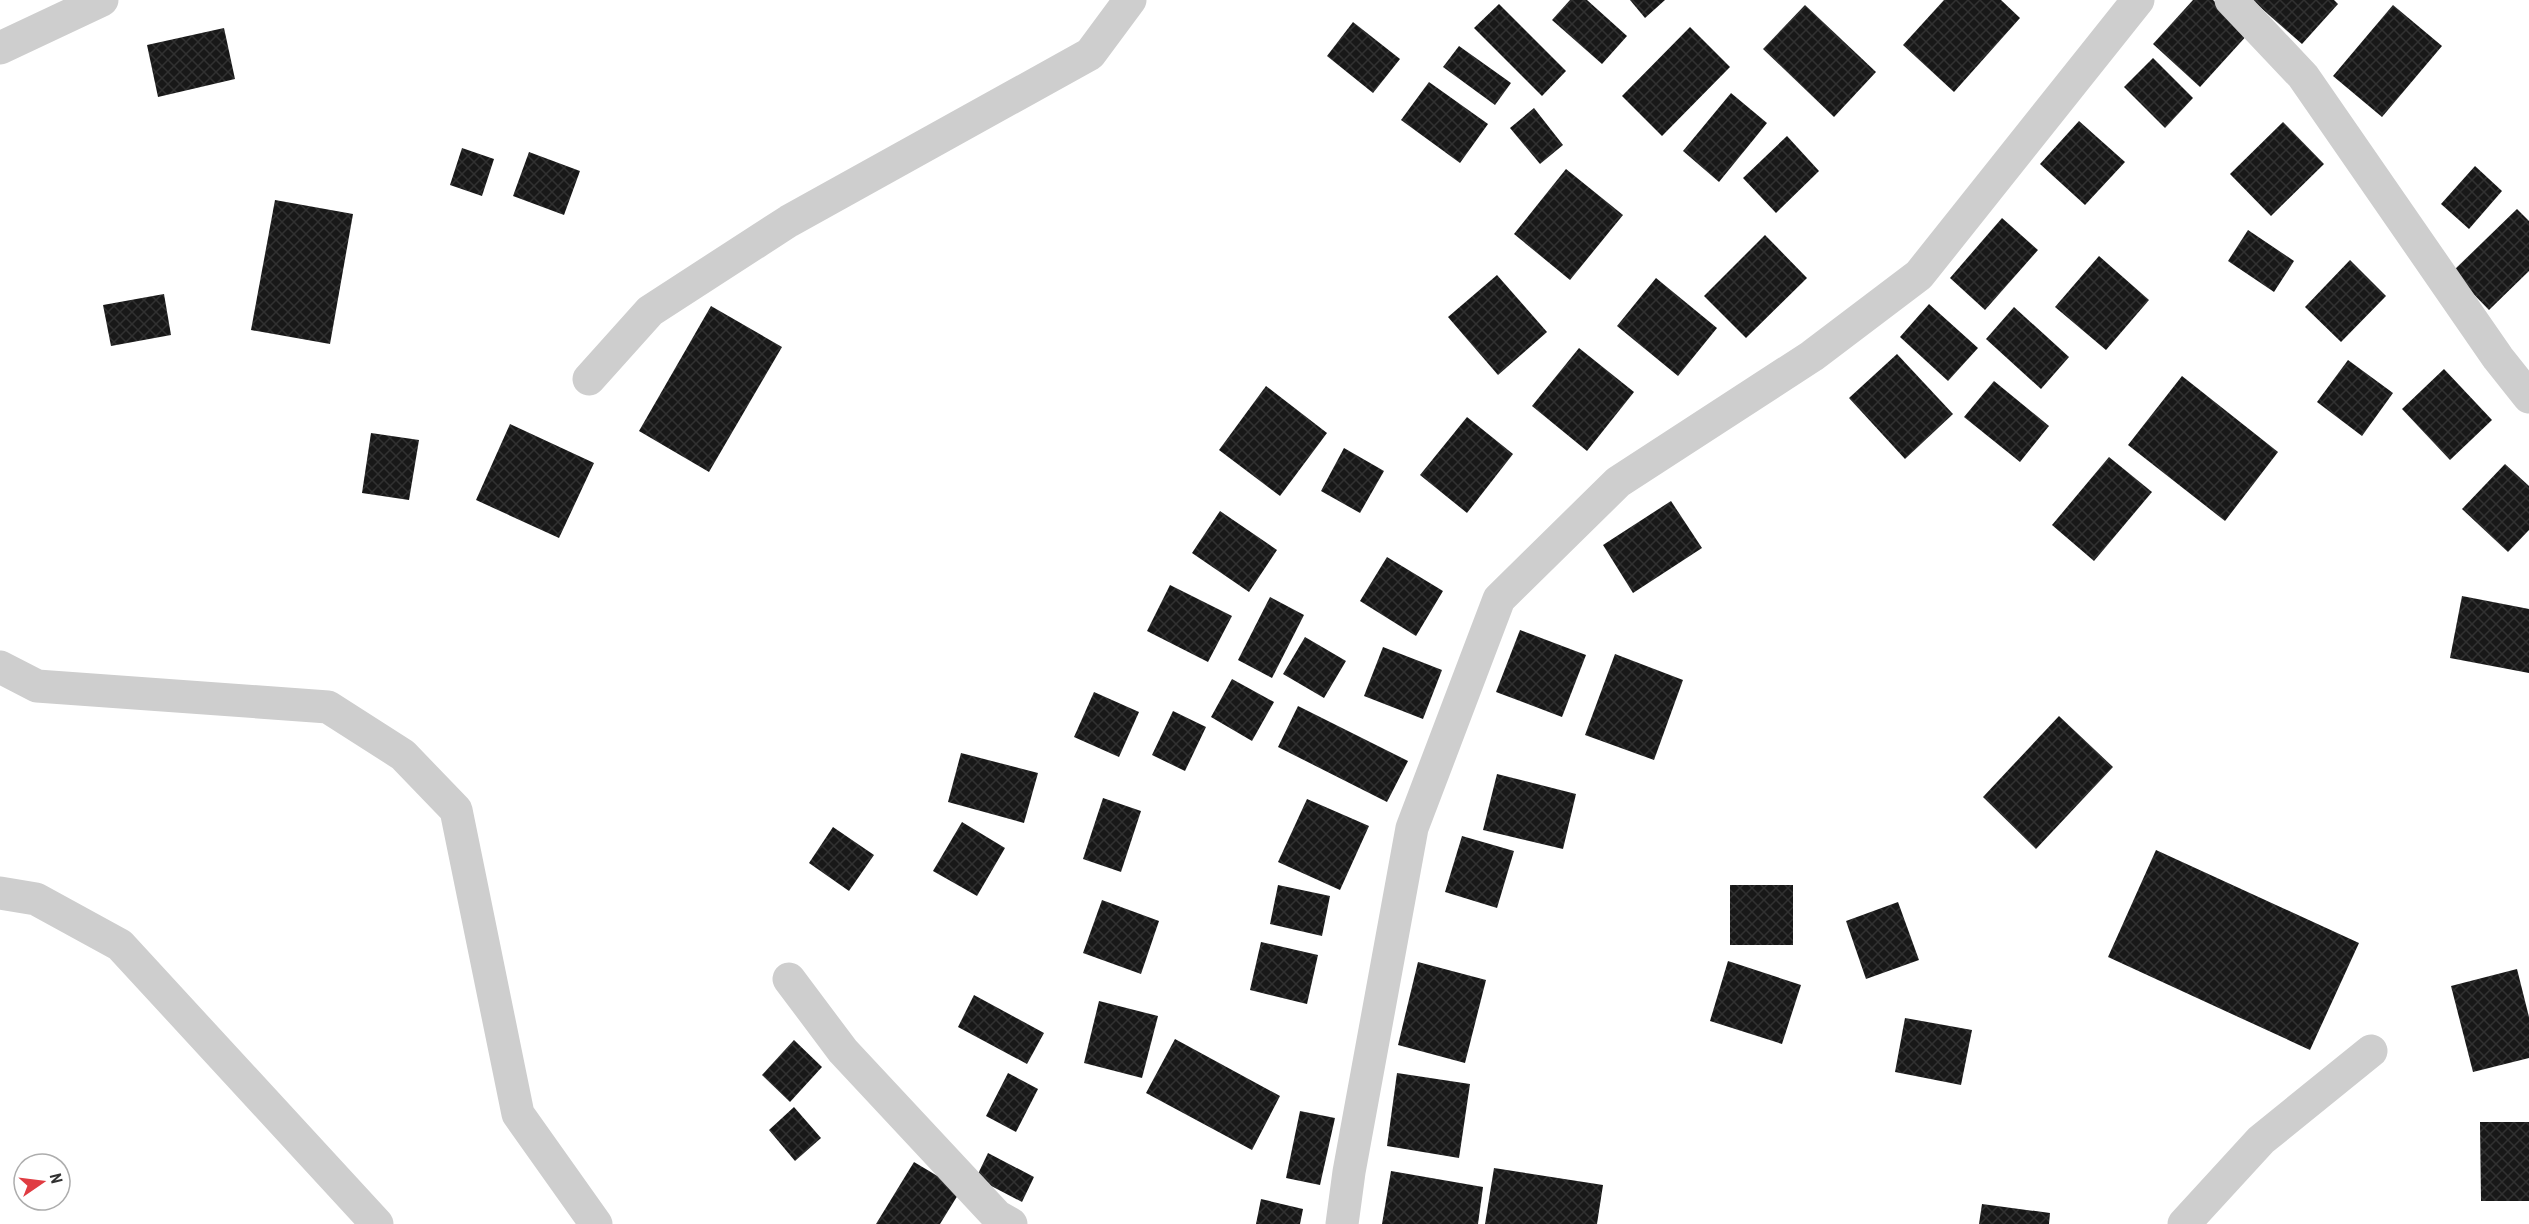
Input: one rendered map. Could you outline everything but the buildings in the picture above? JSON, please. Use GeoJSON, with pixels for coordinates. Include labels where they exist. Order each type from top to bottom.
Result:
{"type":"FeatureCollection","features":[{"type":"Feature","properties":{"kind":"street"},"geometry":{"type":"LineString","coordinates":[[0,48],[102,0]]}},
{"type":"Feature","properties":{"kind":"street"},"geometry":{"type":"LineString","coordinates":[[590,379],[650,311],[789,221],[1090,54],[1130,0]]}},
{"type":"Feature","properties":{"kind":"street"},"geometry":{"type":"LineString","coordinates":[[1342,1224],[1349,1172],[1412,828],[1499,599],[1618,482],[1812,356],[1919,275],[2138,0]]}},
{"type":"Feature","properties":{"kind":"street"},"geometry":{"type":"LineString","coordinates":[[2231,0],[2303,76],[2498,358],[2529,397]]}},
{"type":"Feature","properties":{"kind":"street"},"geometry":{"type":"LineString","coordinates":[[0,667],[37,686],[328,707],[403,755],[456,810],[518,1114],[596,1224]]}},
{"type":"Feature","properties":{"kind":"street"},"geometry":{"type":"LineString","coordinates":[[0,893],[36,900],[120,945],[377,1224]]}},
{"type":"Feature","properties":{"kind":"street"},"geometry":{"type":"LineString","coordinates":[[789,979],[843,1051],[997,1216],[1011,1224]]}},
{"type":"Feature","properties":{"kind":"street"},"geometry":{"type":"LineString","coordinates":[[2184,1224],[2261,1140],[2371,1051]]}}]}
